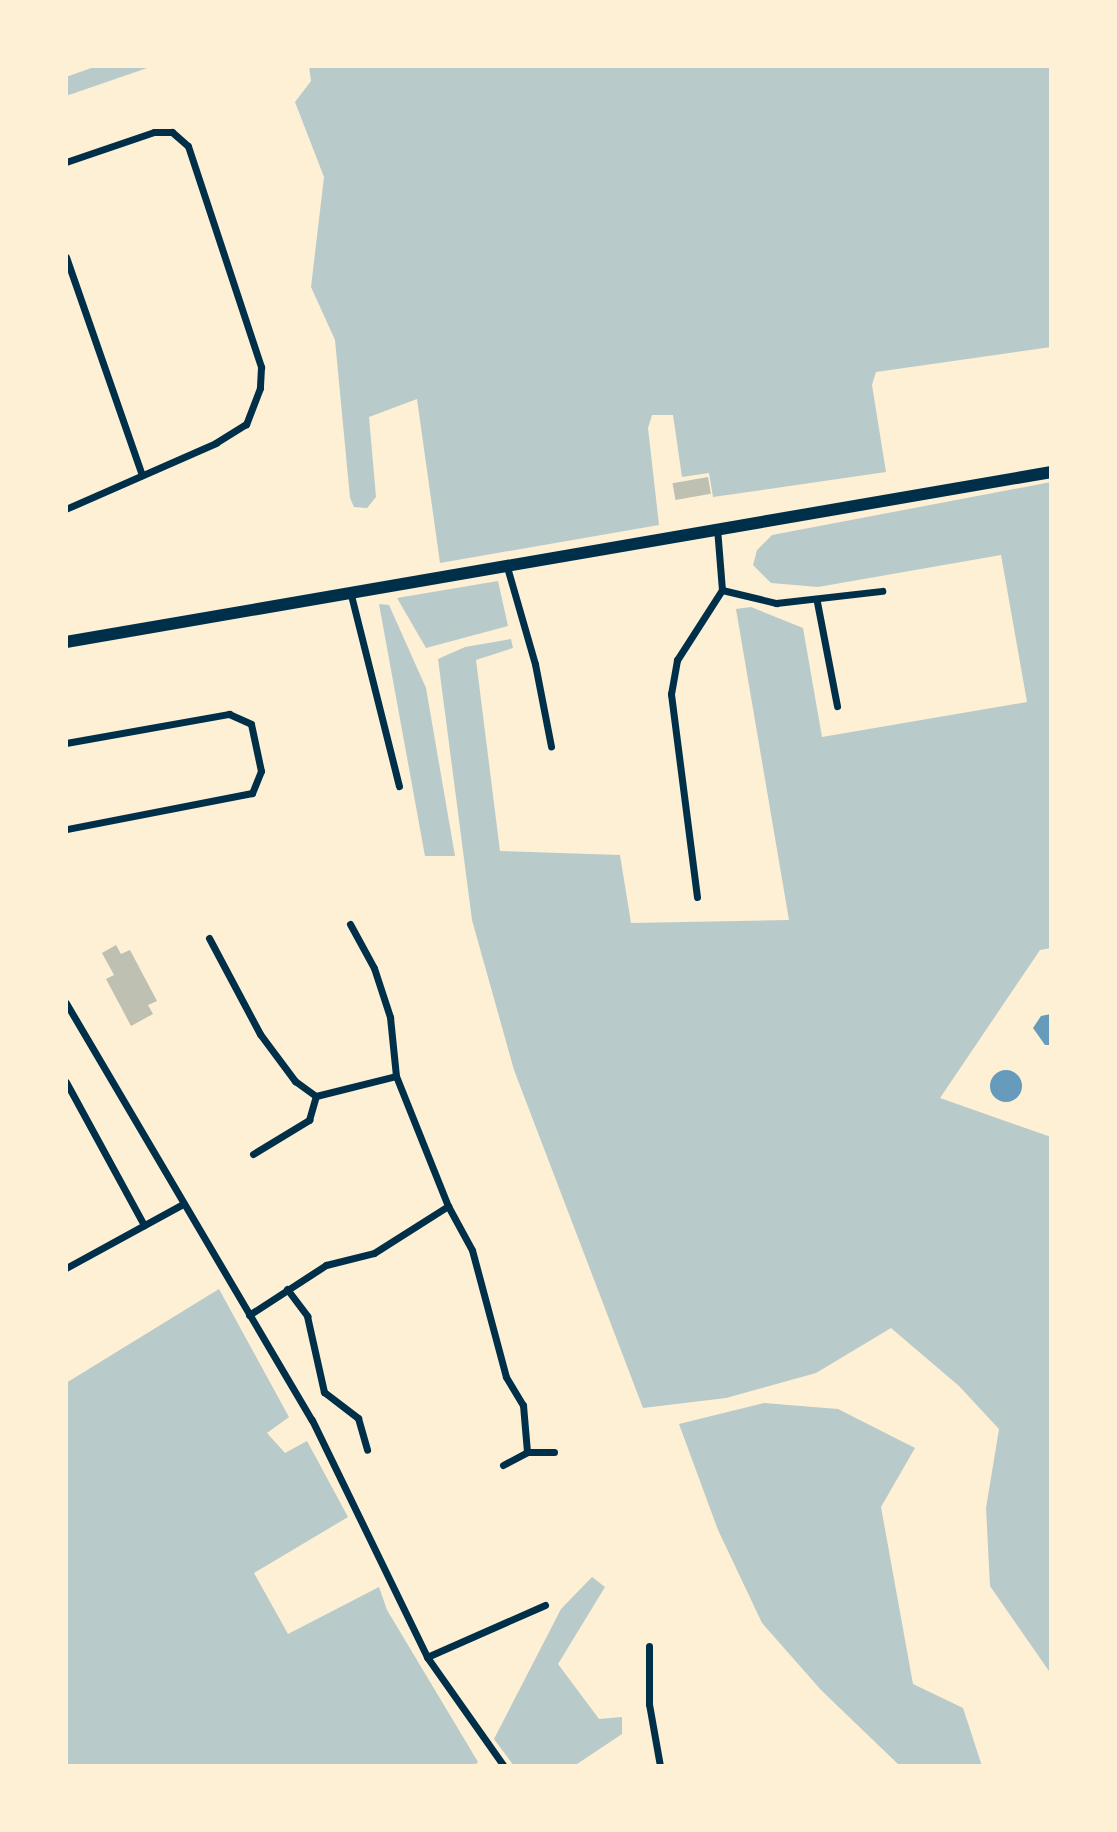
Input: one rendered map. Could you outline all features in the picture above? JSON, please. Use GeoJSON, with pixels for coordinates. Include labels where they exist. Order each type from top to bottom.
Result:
{"type":"FeatureCollection","features":[{"type":"Feature","properties":{"kind":"main road"},"geometry":{"type":"LineString","coordinates":[[66,642],[1051,472]]}},
{"type":"Feature","properties":{"kind":"street"},"geometry":{"type":"LineString","coordinates":[[66,162],[154,132],[172,132],[188,146],[256,338],[260,388],[246,424],[216,443],[66,509]]}},
{"type":"Feature","properties":{"kind":"street"},"geometry":{"type":"LineString","coordinates":[[66,257],[142,475]]}},
{"type":"Feature","properties":{"kind":"street"},"geometry":{"type":"LineString","coordinates":[[697,897],[671,694],[677,660],[722,590],[717,528]]}},
{"type":"Feature","properties":{"kind":"street"},"geometry":{"type":"LineString","coordinates":[[507,567],[535,664],[551,746]]}},
{"type":"Feature","properties":{"kind":"street"},"geometry":{"type":"LineString","coordinates":[[722,590],[776,603],[817,602],[882,591]]}},
{"type":"Feature","properties":{"kind":"street"},"geometry":{"type":"LineString","coordinates":[[356,594],[399,786]]}},
{"type":"Feature","properties":{"kind":"street"},"geometry":{"type":"LineString","coordinates":[[817,602],[837,706]]}},
{"type":"Feature","properties":{"kind":"street"},"geometry":{"type":"LineString","coordinates":[[66,743],[229,714],[251,724],[261,771],[252,793],[66,829]]}},
{"type":"Feature","properties":{"kind":"street"},"geometry":{"type":"LineString","coordinates":[[350,924],[374,968],[390,1017],[396,1076],[448,1206],[472,1250],[506,1377],[523,1405],[527,1452]]}},
{"type":"Feature","properties":{"kind":"street"},"geometry":{"type":"LineString","coordinates":[[209,938],[260,1034],[295,1081],[316,1096],[396,1076]]}},
{"type":"Feature","properties":{"kind":"street"},"geometry":{"type":"LineString","coordinates":[[66,1003],[181,1205],[327,1448],[427,1657],[504,1766]]}},
{"type":"Feature","properties":{"kind":"street"},"geometry":{"type":"LineString","coordinates":[[66,1082],[144,1225]]}},
{"type":"Feature","properties":{"kind":"street"},"geometry":{"type":"LineString","coordinates":[[253,1154],[309,1120],[316,1096]]}},
{"type":"Feature","properties":{"kind":"street"},"geometry":{"type":"LineString","coordinates":[[66,1268],[181,1205]]}},
{"type":"Feature","properties":{"kind":"street"},"geometry":{"type":"LineString","coordinates":[[249,1315],[326,1265],[374,1253],[448,1206]]}},
{"type":"Feature","properties":{"kind":"street"},"geometry":{"type":"LineString","coordinates":[[287,1289],[307,1316],[324,1392],[358,1418],[367,1450]]}},
{"type":"Feature","properties":{"kind":"street"},"geometry":{"type":"LineString","coordinates":[[503,1465],[527,1452],[554,1452]]}},
{"type":"Feature","properties":{"kind":"street"},"geometry":{"type":"LineString","coordinates":[[427,1657],[545,1605]]}},
{"type":"Feature","properties":{"kind":"street"},"geometry":{"type":"LineString","coordinates":[[649,1646],[649,1704],[660,1766]]}},
{"type":"Feature","properties":{"kind":"shaded area"},"geometry":{"type":"Polygon","coordinates":[[[97,66],[153,66],[66,96],[66,77],[97,66]]]}},
{"type":"Feature","properties":{"kind":"shaded area"},"geometry":{"type":"Polygon","coordinates":[[[309,66],[1051,66],[1051,347],[876,372],[872,385],[886,472],[713,497],[709,473],[682,477],[673,415],[652,415],[648,428],[659,525],[440,563],[417,399],[369,417],[376,497],[367,508],[354,507],[350,498],[335,340],[311,287],[324,177],[295,102],[311,81],[309,66]]]}},
{"type":"Feature","properties":{"kind":"shaded area"},"geometry":{"type":"Polygon","coordinates":[[[1051,482],[1051,948],[1040,950],[940,1098],[1051,1137],[1051,1674],[990,1586],[986,1508],[999,1429],[959,1386],[891,1328],[816,1373],[726,1398],[643,1408],[514,1070],[472,920],[438,659],[465,647],[511,639],[513,648],[476,660],[500,851],[620,855],[631,923],[789,920],[736,609],[751,607],[803,628],[822,737],[1027,702],[1001,555],[818,587],[771,583],[753,565],[757,550],[772,535],[1051,482]]]}},
{"type":"Feature","properties":{"kind":"shaded area"},"geometry":{"type":"Polygon","coordinates":[[[498,581],[508,626],[426,648],[397,598],[498,581]]]}},
{"type":"Feature","properties":{"kind":"shaded area"},"geometry":{"type":"Polygon","coordinates":[[[379,604],[389,605],[426,688],[455,856],[425,856],[379,604]]]}},
{"type":"Feature","properties":{"kind":"shaded area"},"geometry":{"type":"Polygon","coordinates":[[[219,1289],[289,1417],[267,1433],[285,1453],[307,1441],[348,1517],[254,1573],[288,1634],[379,1587],[387,1610],[478,1762],[474,1766],[66,1766],[66,1383],[219,1289]]]}},
{"type":"Feature","properties":{"kind":"shaded area"},"geometry":{"type":"Polygon","coordinates":[[[764,1403],[838,1409],[915,1448],[881,1507],[913,1684],[963,1708],[982,1766],[900,1766],[821,1690],[762,1623],[718,1530],[679,1424],[764,1403]]]}},
{"type":"Feature","properties":{"kind":"shaded area"},"geometry":{"type":"Polygon","coordinates":[[[592,1577],[605,1587],[558,1664],[599,1719],[622,1717],[622,1734],[574,1766],[514,1766],[494,1739],[561,1609],[592,1577]]]}},
{"type":"Feature","properties":{"kind":"water"},"geometry":{"type":"Polygon","coordinates":[[[1051,1014],[1051,1045],[1045,1045],[1033,1028],[1041,1016],[1051,1014]]]}},
{"type":"Feature","properties":{"kind":"water"},"geometry":{"type":"Polygon","coordinates":[[[1006,1070],[1017,1075],[1022,1086],[1017,1097],[1006,1102],[995,1097],[990,1086],[995,1075],[1006,1070]]]}},
{"type":"Feature","properties":{"kind":"building"},"geometry":{"type":"Polygon","coordinates":[[[708,477],[711,494],[675,500],[673,483],[708,477]]]}},
{"type":"Feature","properties":{"kind":"building"},"geometry":{"type":"Polygon","coordinates":[[[116,945],[121,954],[130,950],[157,1001],[148,1005],[153,1014],[131,1026],[106,979],[114,975],[102,953],[116,945]]]}}]}
